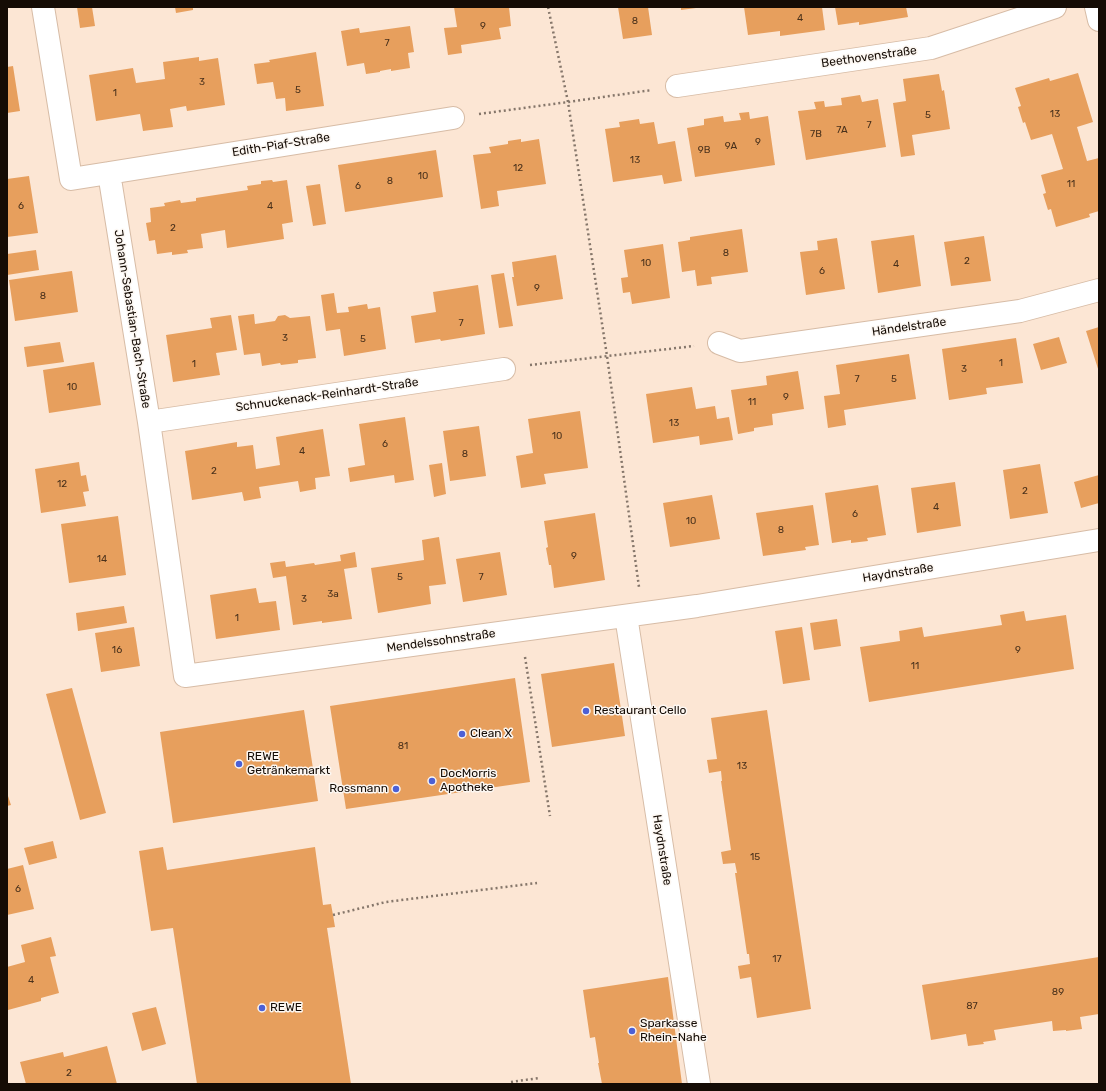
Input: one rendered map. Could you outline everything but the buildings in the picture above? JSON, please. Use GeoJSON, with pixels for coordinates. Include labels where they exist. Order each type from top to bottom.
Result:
{"type":"FeatureCollection","features":[{"type":"Feature","properties":{"kind":"street"},"geometry":{"type":"LineString","coordinates":[[43,7],[71,179],[109,173]]}},
{"type":"Feature","properties":{"kind":"street","name":"Beethovenstraße"},"geometry":{"type":"LineString","coordinates":[[677,86],[931,48],[1055,7]]}},
{"type":"Feature","properties":{"kind":"street"},"geometry":{"type":"LineString","coordinates":[[1096,7],[1099,20]]}},
{"type":"Feature","properties":{"kind":"street","name":"Edith-Piaf-Straße"},"geometry":{"type":"LineString","coordinates":[[109,173],[453,118]]}},
{"type":"Feature","properties":{"kind":"street","name":"Johann-Sebastian-Bach-Straße"},"geometry":{"type":"LineString","coordinates":[[109,173],[149,422],[185,676]]}},
{"type":"Feature","properties":{"kind":"street","name":"Händelstraße"},"geometry":{"type":"LineString","coordinates":[[719,343],[740,351],[1020,311],[1099,290]]}},
{"type":"Feature","properties":{"kind":"street","name":"Schnuckenack-Reinhardt-Straße"},"geometry":{"type":"LineString","coordinates":[[149,422],[504,369]]}},
{"type":"Feature","properties":{"kind":"street","name":"Haydnstraße"},"geometry":{"type":"LineString","coordinates":[[697,606],[1099,540]]}},
{"type":"Feature","properties":{"kind":"street","name":"Mendelssohnstraße"},"geometry":{"type":"LineString","coordinates":[[185,676],[697,606]]}},
{"type":"Feature","properties":{"kind":"street","name":"Haydnstraße"},"geometry":{"type":"LineString","coordinates":[[634,615],[699,1084]]}},
{"type":"Feature","properties":{"kind":"path"},"geometry":{"type":"LineString","coordinates":[[548,7],[568,102],[606,356],[634,615]]}},
{"type":"Feature","properties":{"kind":"path"},"geometry":{"type":"LineString","coordinates":[[453,118],[677,86]]}},
{"type":"Feature","properties":{"kind":"path"},"geometry":{"type":"LineString","coordinates":[[504,369],[719,343]]}},
{"type":"Feature","properties":{"kind":"path"},"geometry":{"type":"LineString","coordinates":[[520,630],[550,816]]}},
{"type":"Feature","properties":{"kind":"path"},"geometry":{"type":"LineString","coordinates":[[333,915],[386,902],[537,883]]}},
{"type":"Feature","properties":{"kind":"path"},"geometry":{"type":"LineString","coordinates":[[511,1082],[539,1078]]}},
{"type":"Feature","properties":{"kind":"place","name":"Restaurant Cello"},"geometry":{"type":"Point","coordinates":[586,711]}},
{"type":"Feature","properties":{"kind":"place","name":"Clean X"},"geometry":{"type":"Point","coordinates":[462,734]}},
{"type":"Feature","properties":{"kind":"place","name":"REWE Getränkemarkt"},"geometry":{"type":"Point","coordinates":[239,764]}},
{"type":"Feature","properties":{"kind":"place","name":"DocMorris Apotheke"},"geometry":{"type":"Point","coordinates":[432,781]}},
{"type":"Feature","properties":{"kind":"place","name":"Rossmann"},"geometry":{"type":"Point","coordinates":[396,789]}},
{"type":"Feature","properties":{"kind":"place","name":"REWE"},"geometry":{"type":"Point","coordinates":[262,1008]}},
{"type":"Feature","properties":{"kind":"place","name":"Sparkasse Rhein-Nahe"},"geometry":{"type":"Point","coordinates":[632,1031]}}]}
